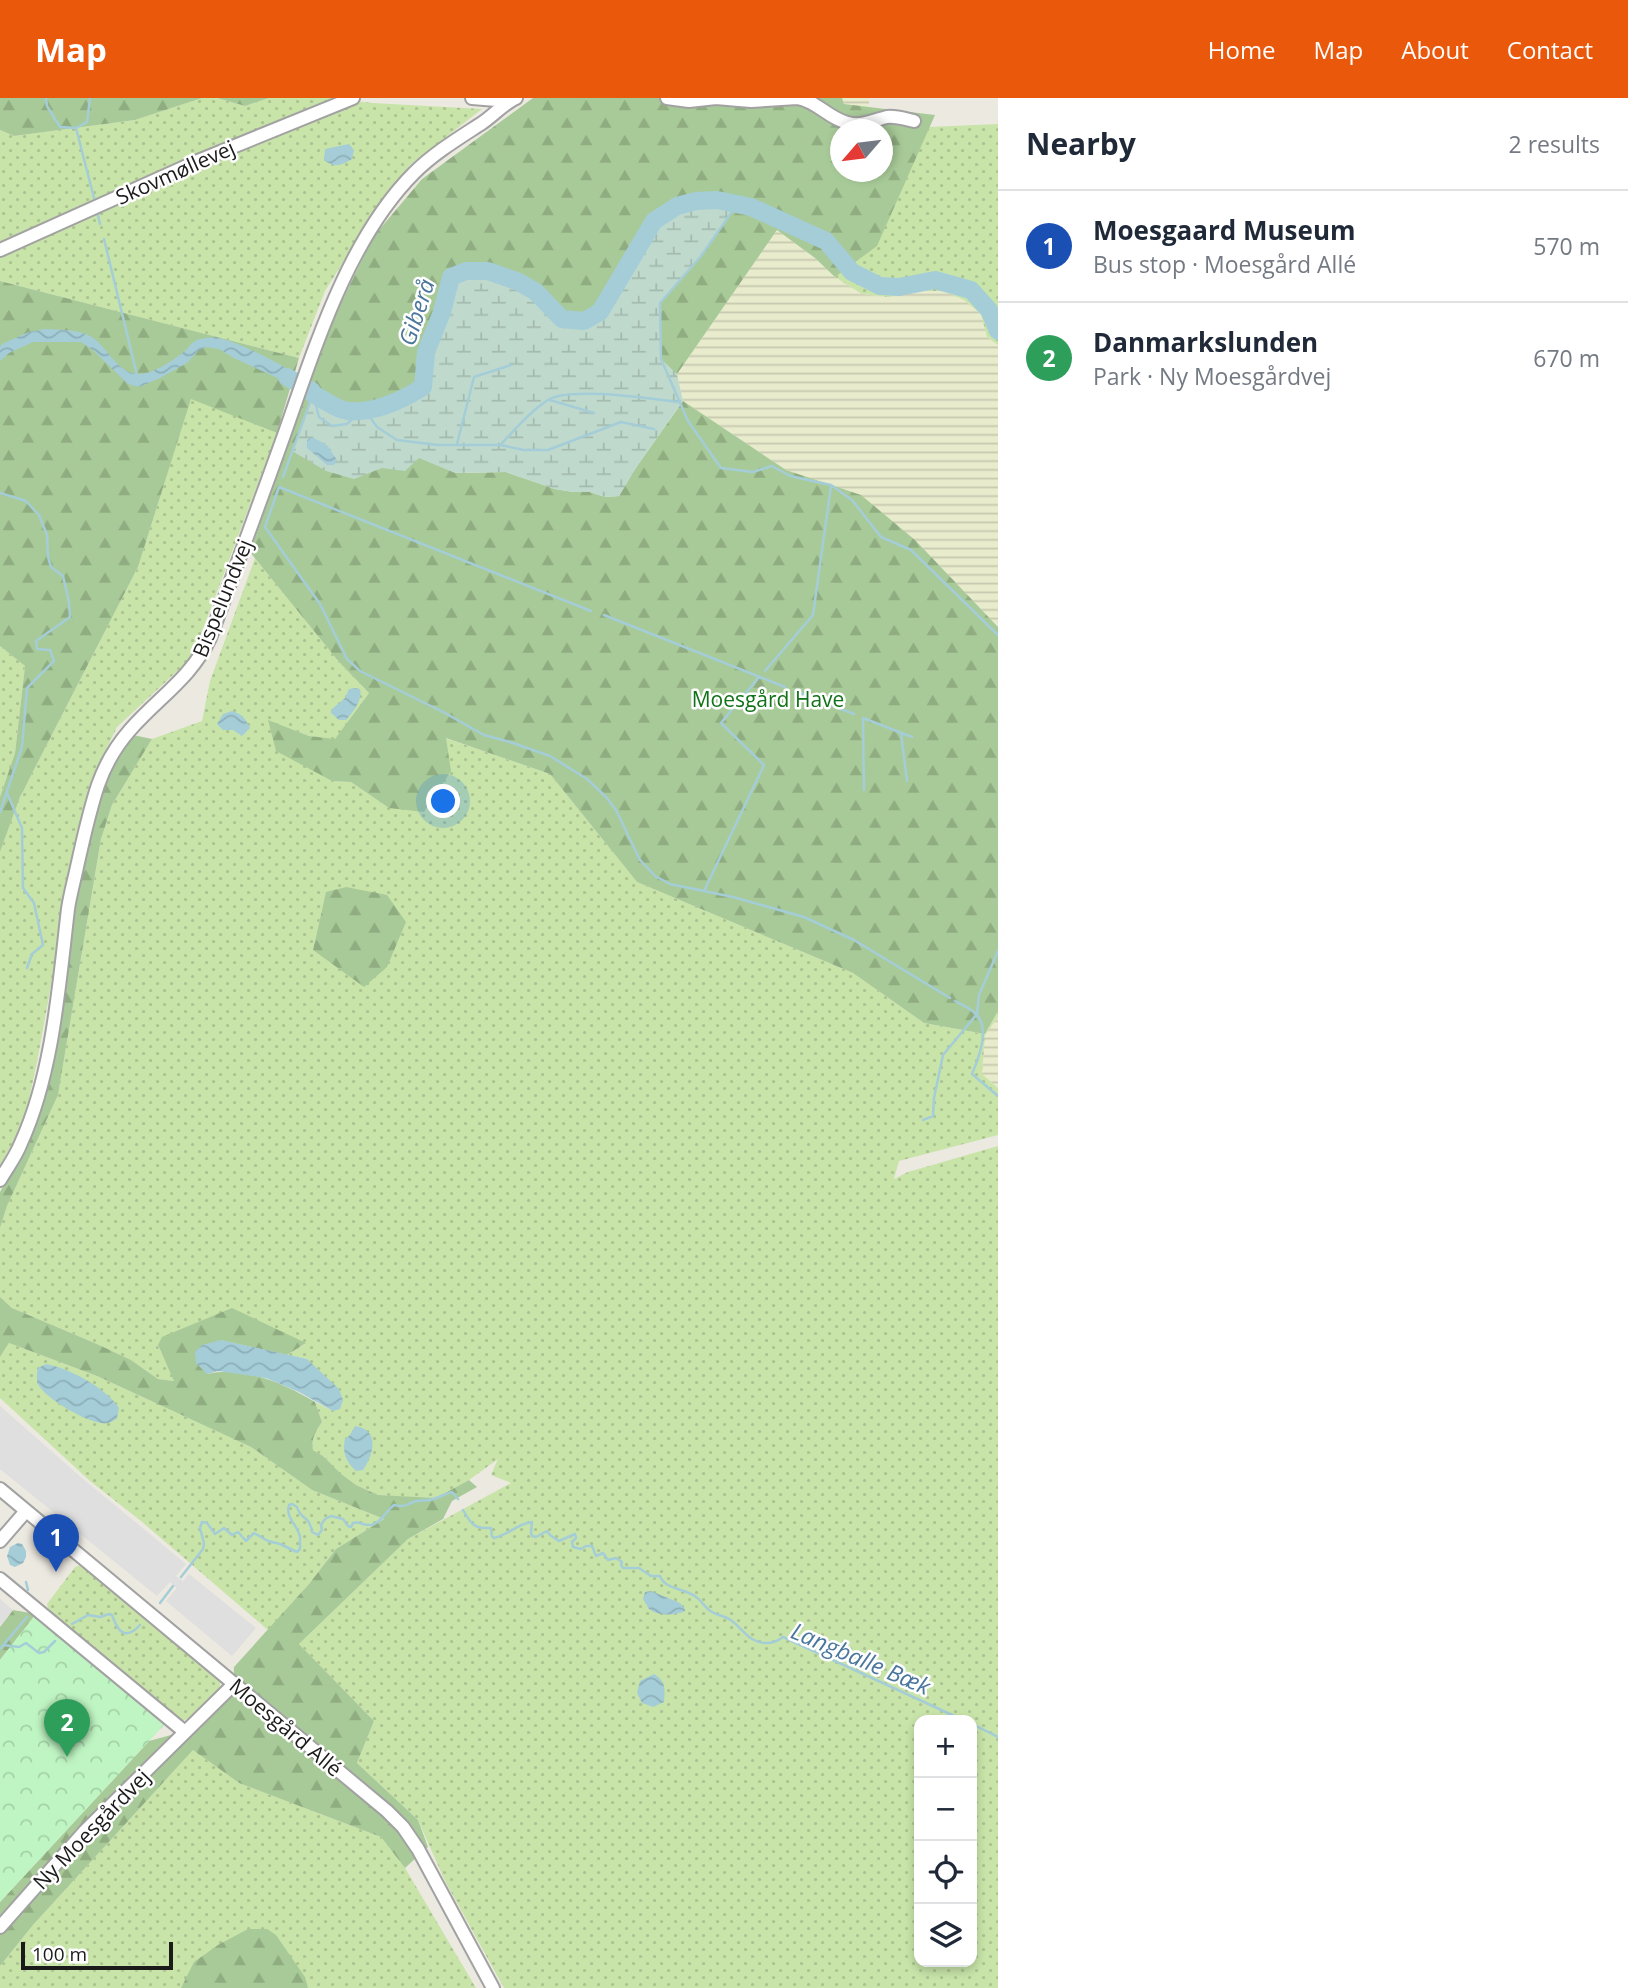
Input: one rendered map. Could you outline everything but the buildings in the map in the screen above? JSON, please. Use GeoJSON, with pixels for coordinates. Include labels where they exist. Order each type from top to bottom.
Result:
{"type":"FeatureCollection","features":[{"type":"Feature","properties":{"kind":"street","name":"Skovmøllevej"},"geometry":{"type":"LineString","coordinates":[[0,250],[198,161],[353,98]]}},
{"type":"Feature","properties":{"kind":"street"},"geometry":{"type":"LineString","coordinates":[[472,98],[513,99]]}},
{"type":"Feature","properties":{"kind":"street"},"geometry":{"type":"LineString","coordinates":[[667,98],[689,101],[716,98],[751,101],[798,98],[808,100],[829,115],[847,123],[872,122],[887,117],[914,121]]}},
{"type":"Feature","properties":{"kind":"street","name":"Bispelundvej"},"geometry":{"type":"LineString","coordinates":[[0,1180],[21,1145],[45,1069],[63,969],[69,906],[88,820],[99,783],[112,754],[130,730],[190,672],[202,655],[305,377],[308,362],[346,276],[370,230],[414,172],[513,99]]}},
{"type":"Feature","properties":{"kind":"street","name":"Moesgård Allé"},"geometry":{"type":"LineString","coordinates":[[0,1489],[403,1826],[493,1988]]}},
{"type":"Feature","properties":{"kind":"street"},"geometry":{"type":"LineString","coordinates":[[0,1541],[26,1511]]}},
{"type":"Feature","properties":{"kind":"street"},"geometry":{"type":"LineString","coordinates":[[0,1579],[185,1732]]}},
{"type":"Feature","properties":{"kind":"street","name":"Ny Moesgårdvej"},"geometry":{"type":"LineString","coordinates":[[0,1927],[85,1831],[234,1684]]}},
{"type":"Feature","properties":{"kind":"green space"},"geometry":{"type":"Polygon","coordinates":[[[0,98],[202,98],[135,120],[14,136],[0,130],[0,98]]]}},
{"type":"Feature","properties":{"kind":"green space"},"geometry":{"type":"Polygon","coordinates":[[[202,98],[217,98],[245,106],[269,98],[340,98],[0,244],[0,130],[14,136],[135,120],[202,98]]]}},
{"type":"Feature","properties":{"kind":"green space"},"geometry":{"type":"Polygon","coordinates":[[[217,98],[269,98],[245,106],[217,98]]]}},
{"type":"Feature","properties":{"kind":"green space","name":"Moesgård Have"},"geometry":{"type":"Polygon","coordinates":[[[533,98],[842,98],[844,104],[935,115],[877,246],[835,277],[815,258],[777,230],[677,374],[626,357],[455,473],[506,472],[555,489],[590,492],[605,497],[619,496],[683,401],[786,470],[861,495],[915,540],[998,627],[998,1011],[985,1034],[924,1023],[853,973],[637,882],[550,774],[446,738],[451,771],[424,812],[389,808],[351,782],[332,781],[276,751],[268,720],[309,736],[335,739],[369,693],[339,662],[250,552],[329,328],[373,237],[422,179],[533,98]]]}},
{"type":"Feature","properties":{"kind":"green space"},"geometry":{"type":"Polygon","coordinates":[[[842,98],[869,98],[869,107],[844,104],[842,98]]]}},
{"type":"Feature","properties":{"kind":"green space"},"geometry":{"type":"Polygon","coordinates":[[[354,101],[482,109],[410,165],[385,196],[325,291],[299,358],[0,281],[0,254],[354,101]]]}},
{"type":"Feature","properties":{"kind":"green space"},"geometry":{"type":"Polygon","coordinates":[[[998,124],[998,345],[987,337],[981,314],[964,300],[945,291],[914,291],[889,297],[862,294],[835,277],[877,245],[929,127],[998,124]]]}},
{"type":"Feature","properties":{"kind":"green space"},"geometry":{"type":"Polygon","coordinates":[[[696,201],[738,203],[701,256],[660,303],[661,359],[677,374],[683,401],[619,496],[605,497],[590,492],[555,489],[506,472],[455,473],[419,458],[405,471],[382,468],[354,479],[326,471],[292,451],[313,394],[339,409],[358,411],[387,405],[423,387],[426,352],[442,312],[451,277],[466,271],[489,271],[519,282],[536,292],[562,319],[584,321],[600,312],[654,221],[677,206],[696,201]]]}},
{"type":"Feature","properties":{"kind":"green space"},"geometry":{"type":"Polygon","coordinates":[[[777,230],[815,258],[835,277],[862,294],[889,297],[914,291],[945,291],[964,300],[982,314],[987,337],[998,345],[998,627],[915,540],[861,496],[786,470],[683,401],[677,374],[777,230]]]}},
{"type":"Feature","properties":{"kind":"green space"},"geometry":{"type":"Polygon","coordinates":[[[0,281],[299,358],[277,433],[191,399],[138,567],[20,797],[0,852],[0,797],[15,753],[25,666],[0,646],[0,281]]]}},
{"type":"Feature","properties":{"kind":"green space"},"geometry":{"type":"Polygon","coordinates":[[[191,398],[277,433],[195,650],[188,661],[117,727],[93,777],[80,827],[28,1104],[14,1141],[0,1165],[0,852],[20,797],[138,567],[191,398]]]}},
{"type":"Feature","properties":{"kind":"green space"},"geometry":{"type":"Polygon","coordinates":[[[255,558],[339,662],[369,693],[335,740],[309,736],[268,721],[332,781],[351,782],[389,808],[445,738],[550,774],[637,882],[853,973],[924,1023],[985,1034],[998,1011],[998,1017],[985,1035],[982,1074],[998,1088],[998,1135],[899,1161],[894,1179],[908,1172],[998,1146],[998,1988],[504,1988],[445,1881],[418,1820],[357,1763],[374,1721],[299,1644],[408,1539],[511,1483],[491,1475],[498,1459],[469,1480],[436,1498],[378,1495],[340,1474],[323,1456],[313,1450],[313,1438],[322,1422],[315,1402],[333,1411],[307,1359],[287,1355],[305,1344],[158,1346],[175,1381],[158,1379],[131,1360],[12,1308],[0,1297],[0,1228],[7,1206],[58,1095],[101,839],[112,805],[152,739],[202,721],[210,681],[255,558]],[[346,887],[326,893],[313,950],[346,887]]]}},
{"type":"Feature","properties":{"kind":"green space"},"geometry":{"type":"Polygon","coordinates":[[[0,646],[25,666],[15,753],[0,797],[0,646]]]}},
{"type":"Feature","properties":{"kind":"green space"},"geometry":{"type":"Polygon","coordinates":[[[133,735],[152,739],[112,805],[101,839],[58,1095],[7,1206],[0,1228],[0,1192],[34,1127],[48,1087],[60,1025],[73,911],[104,783],[133,735]]]}},
{"type":"Feature","properties":{"kind":"green space"},"geometry":{"type":"Polygon","coordinates":[[[346,887],[387,895],[406,922],[387,967],[364,987],[313,950],[326,892],[346,887]]]}},
{"type":"Feature","properties":{"kind":"green space"},"geometry":{"type":"Polygon","coordinates":[[[998,1017],[998,1088],[982,1074],[985,1034],[998,1017]]]}},
{"type":"Feature","properties":{"kind":"green space"},"geometry":{"type":"Polygon","coordinates":[[[0,1297],[12,1308],[131,1360],[158,1379],[174,1381],[158,1345],[162,1337],[232,1308],[306,1343],[287,1355],[221,1340],[207,1374],[249,1374],[277,1383],[315,1402],[322,1422],[313,1438],[313,1450],[356,1485],[378,1495],[436,1498],[469,1480],[477,1487],[452,1501],[443,1519],[408,1539],[299,1644],[374,1721],[357,1763],[418,1820],[428,1847],[405,1868],[381,1837],[239,1783],[193,1750],[33,1925],[0,1966],[0,1902],[149,1741],[171,1735],[181,1742],[233,1696],[234,1667],[309,1584],[336,1549],[384,1519],[312,1490],[251,1447],[97,1376],[9,1343],[0,1357],[0,1297]]]}},
{"type":"Feature","properties":{"kind":"green space"},"geometry":{"type":"Polygon","coordinates":[[[9,1343],[97,1376],[251,1447],[312,1490],[384,1519],[336,1549],[268,1630],[90,1481],[0,1398],[0,1357],[9,1343]]]}},
{"type":"Feature","properties":{"kind":"green space"},"geometry":{"type":"Polygon","coordinates":[[[81,1565],[220,1681],[217,1692],[198,1712],[181,1721],[49,1613],[47,1604],[75,1567],[81,1565]]]}},
{"type":"Feature","properties":{"kind":"green space"},"geometry":{"type":"Polygon","coordinates":[[[13,1610],[36,1614],[0,1660],[0,1627],[13,1610]]]}},
{"type":"Feature","properties":{"kind":"green space"},"geometry":{"type":"Polygon","coordinates":[[[36,1614],[165,1724],[0,1902],[0,1660],[36,1614]]]}},
{"type":"Feature","properties":{"kind":"green space"},"geometry":{"type":"Polygon","coordinates":[[[193,1750],[239,1783],[381,1837],[405,1868],[476,1988],[0,1988],[0,1966],[33,1925],[193,1750]]]}},
{"type":"Feature","properties":{"kind":"green space"},"geometry":{"type":"Polygon","coordinates":[[[248,1929],[267,1929],[276,1935],[305,1977],[308,1988],[181,1988],[194,1962],[248,1929]]]}},
{"type":"Feature","properties":{"kind":"shaded area"},"geometry":{"type":"Polygon","coordinates":[[[0,1406],[186,1564],[176,1576],[183,1581],[189,1574],[256,1628],[232,1656],[166,1601],[177,1588],[170,1582],[157,1596],[0,1469],[0,1406]]]}},
{"type":"Feature","properties":{"kind":"shaded area"},"geometry":{"type":"Polygon","coordinates":[[[0,1599],[13,1610],[0,1626],[0,1599]]]}},
{"type":"Feature","properties":{"kind":"water"},"geometry":{"type":"Polygon","coordinates":[[[349,144],[354,150],[352,159],[338,165],[324,160],[325,149],[349,144]]]}},
{"type":"Feature","properties":{"kind":"water"},"geometry":{"type":"Polygon","coordinates":[[[45,329],[88,335],[123,369],[137,374],[162,366],[197,340],[213,338],[247,348],[296,375],[293,385],[219,349],[207,347],[199,350],[187,363],[139,387],[128,384],[81,342],[33,342],[9,353],[0,361],[2,344],[29,332],[45,329]]]}},
{"type":"Feature","properties":{"kind":"water"},"geometry":{"type":"Polygon","coordinates":[[[312,437],[327,445],[337,460],[334,465],[327,465],[307,448],[307,440],[312,437]]]}},
{"type":"Feature","properties":{"kind":"water"},"geometry":{"type":"Polygon","coordinates":[[[349,689],[360,689],[361,693],[357,706],[346,720],[339,720],[331,713],[332,709],[345,698],[349,689]]]}},
{"type":"Feature","properties":{"kind":"water"},"geometry":{"type":"Polygon","coordinates":[[[232,711],[243,717],[250,728],[242,736],[233,730],[223,730],[217,724],[223,714],[232,711]]]}},
{"type":"Feature","properties":{"kind":"water"},"geometry":{"type":"Polygon","coordinates":[[[221,1340],[307,1359],[339,1389],[343,1400],[340,1409],[333,1411],[266,1378],[218,1371],[207,1374],[196,1363],[195,1352],[202,1345],[221,1340]]]}},
{"type":"Feature","properties":{"kind":"water"},"geometry":{"type":"Polygon","coordinates":[[[46,1364],[76,1374],[96,1386],[119,1408],[117,1418],[108,1423],[92,1421],[49,1397],[37,1380],[38,1368],[46,1364]]]}},
{"type":"Feature","properties":{"kind":"water"},"geometry":{"type":"Polygon","coordinates":[[[355,1426],[369,1432],[372,1438],[370,1457],[363,1470],[356,1471],[347,1460],[344,1448],[345,1439],[355,1426]]]}},
{"type":"Feature","properties":{"kind":"water"},"geometry":{"type":"Polygon","coordinates":[[[22,1544],[26,1551],[26,1557],[23,1563],[15,1567],[10,1565],[7,1556],[10,1547],[22,1544]]]}},
{"type":"Feature","properties":{"kind":"water"},"geometry":{"type":"Polygon","coordinates":[[[651,1591],[680,1603],[685,1611],[667,1614],[649,1609],[643,1599],[645,1592],[651,1591]]]}},
{"type":"Feature","properties":{"kind":"water"},"geometry":{"type":"Polygon","coordinates":[[[654,1674],[663,1683],[665,1693],[664,1702],[653,1707],[642,1703],[637,1693],[640,1681],[654,1674]]]}},
{"type":"Feature","properties":{"kind":"waterway"},"geometry":{"type":"LineString","coordinates":[[46,98],[47,106],[60,127],[76,128],[87,122],[90,98]]}},
{"type":"Feature","properties":{"kind":"waterway"},"geometry":{"type":"LineString","coordinates":[[76,128],[94,198]]}},
{"type":"Feature","properties":{"kind":"waterway","name":"Giberå"},"geometry":{"type":"LineString","coordinates":[[287,377],[330,404],[348,411],[378,408],[415,392],[423,387],[426,352],[442,312],[451,277],[466,271],[488,271],[519,282],[536,292],[562,319],[584,321],[600,312],[654,221],[677,206],[696,201],[717,200],[751,207],[826,241],[852,272],[880,286],[899,287],[935,280],[971,290],[989,310],[998,331]]}},
{"type":"Feature","properties":{"kind":"waterway"},"geometry":{"type":"LineString","coordinates":[[738,203],[701,256],[660,303],[661,359],[688,421],[721,468],[753,472],[772,466],[790,476],[831,485],[852,500],[881,537],[911,550],[998,635]]}},
{"type":"Feature","properties":{"kind":"waterway"},"geometry":{"type":"LineString","coordinates":[[97,211],[100,224]]}},
{"type":"Feature","properties":{"kind":"waterway"},"geometry":{"type":"LineString","coordinates":[[104,239],[137,375]]}},
{"type":"Feature","properties":{"kind":"waterway"},"geometry":{"type":"LineString","coordinates":[[457,444],[474,377],[511,365]]}},
{"type":"Feature","properties":{"kind":"waterway"},"geometry":{"type":"LineString","coordinates":[[313,394],[319,417],[332,426],[347,424],[362,410]]}},
{"type":"Feature","properties":{"kind":"waterway"},"geometry":{"type":"LineString","coordinates":[[283,477],[313,394]]}},
{"type":"Feature","properties":{"kind":"waterway"},"geometry":{"type":"LineString","coordinates":[[365,410],[377,427],[397,440],[438,445],[500,445],[535,410],[559,396],[592,394],[678,402]]}},
{"type":"Feature","properties":{"kind":"waterway"},"geometry":{"type":"LineString","coordinates":[[550,400],[594,413]]}},
{"type":"Feature","properties":{"kind":"waterway"},"geometry":{"type":"LineString","coordinates":[[500,445],[524,450],[548,450],[621,422],[654,429]]}},
{"type":"Feature","properties":{"kind":"waterway"},"geometry":{"type":"LineString","coordinates":[[765,671],[813,615],[831,486]]}},
{"type":"Feature","properties":{"kind":"waterway"},"geometry":{"type":"LineString","coordinates":[[591,611],[279,487],[265,527],[320,604],[347,659],[360,671],[484,735],[550,756],[587,779],[616,810],[640,860],[655,876],[670,884],[733,897],[804,917],[854,940],[950,998]]}},
{"type":"Feature","properties":{"kind":"waterway"},"geometry":{"type":"LineString","coordinates":[[0,493],[26,501],[39,515],[47,535],[51,567],[63,576],[70,617],[36,641],[37,649],[50,650],[54,661],[27,688],[22,747],[0,812]]}},
{"type":"Feature","properties":{"kind":"waterway"},"geometry":{"type":"LineString","coordinates":[[604,615],[785,687]]}},
{"type":"Feature","properties":{"kind":"waterway"},"geometry":{"type":"LineString","coordinates":[[704,891],[764,765],[721,723],[759,677]]}},
{"type":"Feature","properties":{"kind":"waterway"},"geometry":{"type":"LineString","coordinates":[[795,691],[854,714]]}},
{"type":"Feature","properties":{"kind":"waterway"},"geometry":{"type":"LineString","coordinates":[[864,790],[863,718],[912,737]]}},
{"type":"Feature","properties":{"kind":"waterway"},"geometry":{"type":"LineString","coordinates":[[901,733],[907,781]]}},
{"type":"Feature","properties":{"kind":"waterway"},"geometry":{"type":"LineString","coordinates":[[7,793],[22,828],[23,888],[34,903],[43,945],[32,954],[27,968]]}},
{"type":"Feature","properties":{"kind":"waterway"},"geometry":{"type":"LineString","coordinates":[[923,1120],[933,1116],[943,1055],[977,1014],[979,995],[998,951]]}},
{"type":"Feature","properties":{"kind":"waterway"},"geometry":{"type":"LineString","coordinates":[[955,1001],[971,1009],[980,1019],[982,1043],[972,1074],[998,1096]]}},
{"type":"Feature","properties":{"kind":"waterway"},"geometry":{"type":"LineString","coordinates":[[181,1577],[203,1549],[200,1528],[202,1522],[207,1523],[215,1534],[224,1528],[232,1535],[238,1532],[246,1541],[254,1533],[297,1552],[300,1549],[300,1537],[288,1510],[292,1504],[309,1522],[312,1532],[318,1535],[325,1519],[331,1516],[343,1519],[351,1527],[353,1523],[371,1525],[394,1505],[404,1506],[452,1492],[458,1499]]}},
{"type":"Feature","properties":{"kind":"waterway","name":"Langballe Bæk"},"geometry":{"type":"LineString","coordinates":[[463,1510],[474,1525],[491,1528],[494,1538],[532,1522],[532,1536],[536,1537],[547,1531],[559,1541],[575,1534],[573,1547],[581,1549],[592,1546],[596,1556],[603,1553],[608,1560],[616,1558],[622,1562],[623,1568],[639,1568],[651,1576],[660,1576],[666,1584],[692,1594],[707,1609],[730,1619],[752,1639],[768,1643],[783,1637],[952,1715]]}},
{"type":"Feature","properties":{"kind":"waterway"},"geometry":{"type":"LineString","coordinates":[[26,1582],[28,1590]]}},
{"type":"Feature","properties":{"kind":"waterway"},"geometry":{"type":"LineString","coordinates":[[160,1603],[173,1586]]}},
{"type":"Feature","properties":{"kind":"waterway"},"geometry":{"type":"LineString","coordinates":[[72,1624],[88,1615],[100,1617],[109,1614],[123,1632],[130,1633],[140,1625]]}},
{"type":"Feature","properties":{"kind":"waterway"},"geometry":{"type":"LineString","coordinates":[[0,1649],[27,1617]]}},
{"type":"Feature","properties":{"kind":"waterway"},"geometry":{"type":"LineString","coordinates":[[3,1645],[19,1647],[26,1643],[39,1653],[44,1652],[55,1641]]}},
{"type":"Feature","properties":{"kind":"waterway","name":"Langballe Bæk"},"geometry":{"type":"LineString","coordinates":[[977,1726],[998,1737]]}},
{"type":"Feature","properties":{"kind":"place","name":"Moesgaard Museum"},"geometry":{"type":"Point","coordinates":[56,1572]}},
{"type":"Feature","properties":{"kind":"place","name":"Danmarkslunden"},"geometry":{"type":"Point","coordinates":[67,1757]}}]}
